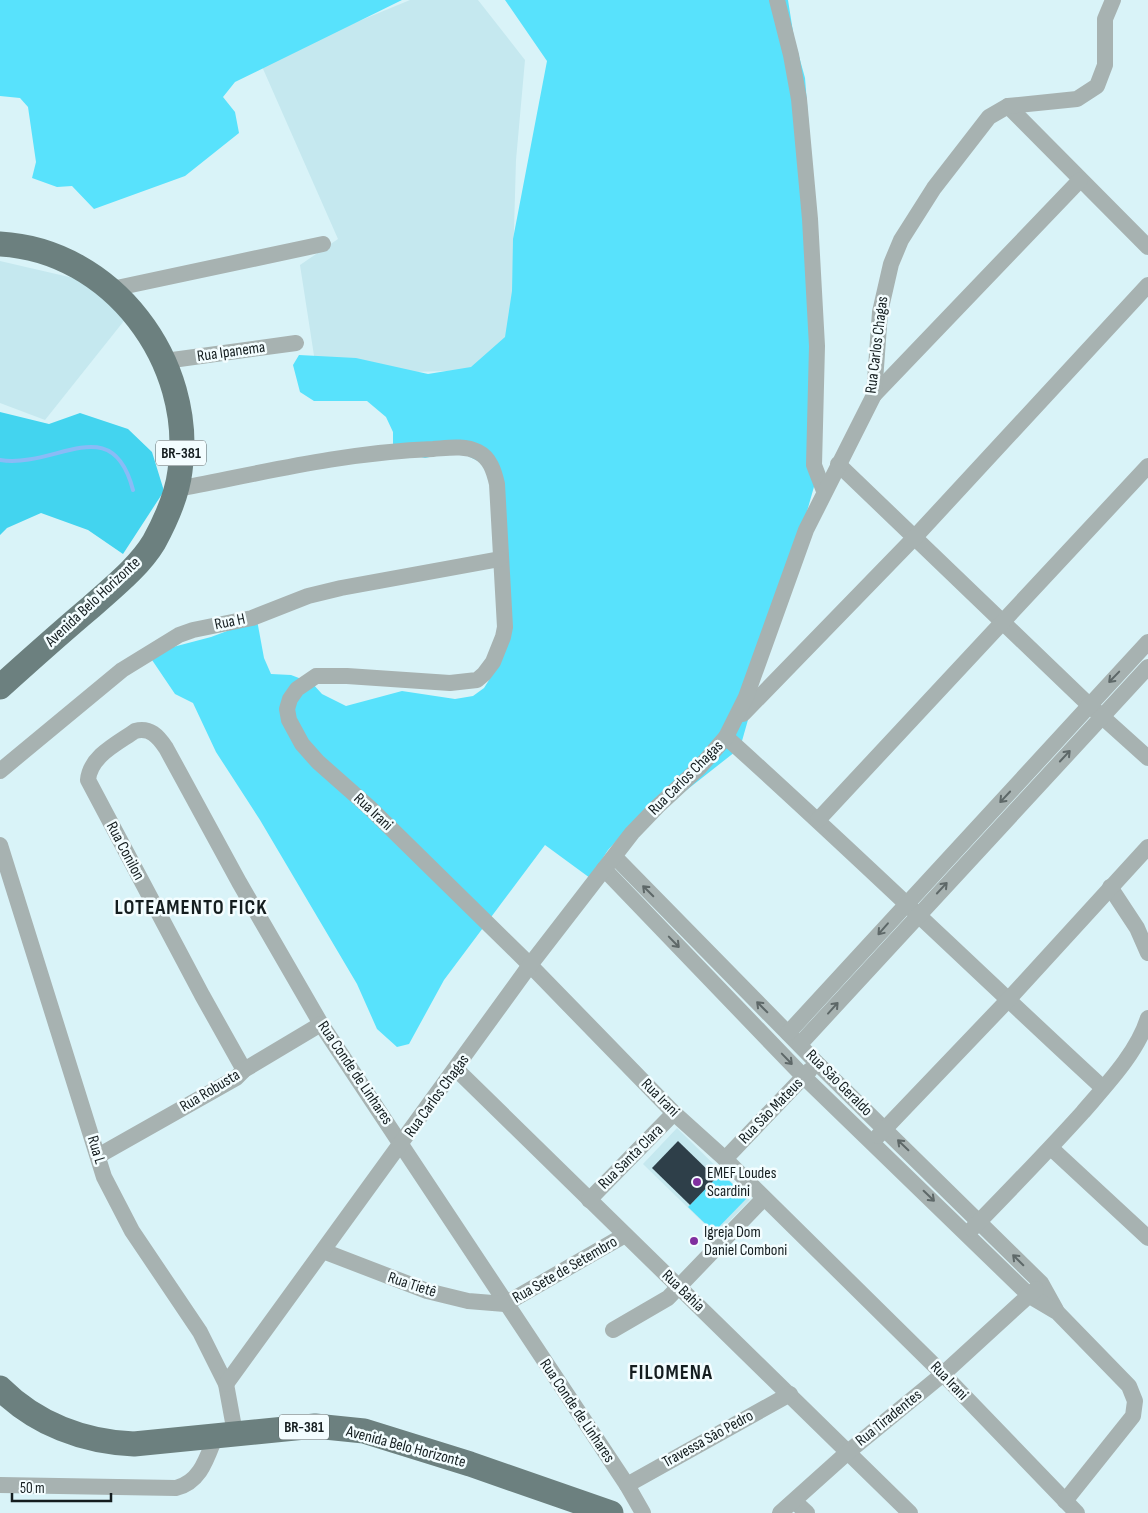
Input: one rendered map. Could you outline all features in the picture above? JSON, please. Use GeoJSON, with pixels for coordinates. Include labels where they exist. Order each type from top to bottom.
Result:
{"type":"FeatureCollection","features":[{"type":"Feature","properties":{"kind":"main road","name":"Avenida Belo Horizonte"},"geometry":{"type":"LineString","coordinates":[[0,244],[11,244],[58,257],[91,274],[112,289],[133,312],[165,362],[177,396],[182,433],[181,470],[177,489],[166,517],[152,544],[117,583],[0,687]]}},
{"type":"Feature","properties":{"kind":"main road","name":"Avenida Belo Horizonte"},"geometry":{"type":"LineString","coordinates":[[0,1388],[30,1413],[89,1439],[108,1443],[134,1444],[315,1426],[364,1431],[470,1464],[611,1513]]}},
{"type":"Feature","properties":{"kind":"street"},"geometry":{"type":"LineString","coordinates":[[777,0],[791,55],[799,99],[810,219],[817,346],[814,465],[824,491]]}},
{"type":"Feature","properties":{"kind":"street"},"geometry":{"type":"LineString","coordinates":[[1008,106],[1077,99],[1097,86],[1103,76],[1105,65],[1103,0]]}},
{"type":"Feature","properties":{"kind":"street"},"geometry":{"type":"LineString","coordinates":[[1105,19],[1113,0]]}},
{"type":"Feature","properties":{"kind":"street"},"geometry":{"type":"LineString","coordinates":[[1008,106],[1148,247]]}},
{"type":"Feature","properties":{"kind":"street","name":"Rua Carlos Chagas"},"geometry":{"type":"LineString","coordinates":[[226,1384],[530,965],[609,863],[658,806],[699,768],[726,737],[746,697],[806,530],[874,395],[882,303],[891,264],[901,240],[934,188],[970,140],[989,118],[1008,106]]}},
{"type":"Feature","properties":{"kind":"street"},"geometry":{"type":"LineString","coordinates":[[874,395],[1080,180]]}},
{"type":"Feature","properties":{"kind":"street"},"geometry":{"type":"LineString","coordinates":[[112,289],[323,244]]}},
{"type":"Feature","properties":{"kind":"street"},"geometry":{"type":"LineString","coordinates":[[735,722],[914,538],[1148,285]]}},
{"type":"Feature","properties":{"kind":"street","name":"Rua Ipanema"},"geometry":{"type":"LineString","coordinates":[[165,362],[296,343]]}},
{"type":"Feature","properties":{"kind":"street"},"geometry":{"type":"LineString","coordinates":[[177,489],[317,462],[414,450],[462,448],[483,455],[494,470],[497,484],[500,559]]}},
{"type":"Feature","properties":{"kind":"street"},"geometry":{"type":"LineString","coordinates":[[838,464],[1088,704],[1148,758]]}},
{"type":"Feature","properties":{"kind":"street"},"geometry":{"type":"LineString","coordinates":[[818,820],[1148,466]]}},
{"type":"Feature","properties":{"kind":"street","name":"Rua Irani"},"geometry":{"type":"LineString","coordinates":[[500,559],[505,627],[493,662],[477,680],[450,684],[347,676],[316,676],[297,689],[288,704],[289,720],[302,744],[318,762],[370,808],[530,965],[674,1113],[725,1159],[943,1374],[1077,1513]]}},
{"type":"Feature","properties":{"kind":"street","name":"Rua H"},"geometry":{"type":"LineString","coordinates":[[0,771],[122,670],[179,635],[252,618],[308,596],[341,588],[500,559]]}},
{"type":"Feature","properties":{"kind":"street"},"geometry":{"type":"LineString","coordinates":[[788,1033],[1088,704],[1148,642]]}},
{"type":"Feature","properties":{"kind":"street"},"geometry":{"type":"LineString","coordinates":[[800,1044],[1148,666]]}},
{"type":"Feature","properties":{"kind":"street","name":"Rua Conilon"},"geometry":{"type":"LineString","coordinates":[[166,748],[152,732],[141,729],[135,731],[95,761],[89,772],[88,780],[244,1070]]}},
{"type":"Feature","properties":{"kind":"street"},"geometry":{"type":"LineString","coordinates":[[726,737],[818,820],[905,904],[1104,1088]]}},
{"type":"Feature","properties":{"kind":"street","name":"Rua Conde de Linhares"},"geometry":{"type":"LineString","coordinates":[[166,748],[238,882],[321,1024],[402,1143],[505,1304],[627,1485],[643,1513]]}},
{"type":"Feature","properties":{"kind":"street","name":"Rua L"},"geometry":{"type":"LineString","coordinates":[[0,845],[98,1156],[114,1199],[132,1231],[200,1332],[226,1384],[226,1434]]}},
{"type":"Feature","properties":{"kind":"street"},"geometry":{"type":"LineString","coordinates":[[872,1141],[1008,1000],[1110,886],[1148,847]]}},
{"type":"Feature","properties":{"kind":"street","name":"Rua São Geraldo"},"geometry":{"type":"LineString","coordinates":[[609,863],[800,1044],[817,1063],[980,1221],[1041,1283],[1057,1312]]}},
{"type":"Feature","properties":{"kind":"street","name":"Rua São Geraldo"},"geometry":{"type":"LineString","coordinates":[[609,863],[803,1076],[1030,1296],[1057,1312],[1129,1386],[1135,1401],[1133,1416],[1065,1501]]}},
{"type":"Feature","properties":{"kind":"street"},"geometry":{"type":"LineString","coordinates":[[1110,886],[1137,928],[1148,953]]}},
{"type":"Feature","properties":{"kind":"street"},"geometry":{"type":"LineString","coordinates":[[967,1234],[1051,1148],[1104,1088],[1142,1036],[1148,1018]]}},
{"type":"Feature","properties":{"kind":"street","name":"Rua Robusta"},"geometry":{"type":"LineString","coordinates":[[98,1156],[236,1078],[244,1070],[321,1024]]}},
{"type":"Feature","properties":{"kind":"street","name":"Rua São Mateus"},"geometry":{"type":"LineString","coordinates":[[725,1159],[817,1063]]}},
{"type":"Feature","properties":{"kind":"street","name":"Rua Bahia"},"geometry":{"type":"LineString","coordinates":[[456,1069],[910,1513]]}},
{"type":"Feature","properties":{"kind":"street","name":"Rua Santa Clara"},"geometry":{"type":"LineString","coordinates":[[589,1200],[674,1113]]}},
{"type":"Feature","properties":{"kind":"street"},"geometry":{"type":"LineString","coordinates":[[1051,1148],[1146,1231]]}},
{"type":"Feature","properties":{"kind":"street"},"geometry":{"type":"LineString","coordinates":[[613,1330],[668,1298],[764,1198]]}},
{"type":"Feature","properties":{"kind":"street","name":"Rua Sete de Setembro"},"geometry":{"type":"LineString","coordinates":[[505,1304],[625,1235]]}},
{"type":"Feature","properties":{"kind":"street","name":"Rua Tietê"},"geometry":{"type":"LineString","coordinates":[[323,1251],[427,1291],[468,1301],[505,1304]]}},
{"type":"Feature","properties":{"kind":"street","name":"Rua Tiradentes"},"geometry":{"type":"LineString","coordinates":[[780,1513],[848,1452],[943,1374],[1030,1296],[1041,1283]]}},
{"type":"Feature","properties":{"kind":"street","name":"Travessa São Pedro"},"geometry":{"type":"LineString","coordinates":[[627,1485],[790,1394]]}},
{"type":"Feature","properties":{"kind":"street"},"geometry":{"type":"LineString","coordinates":[[0,1485],[176,1488],[190,1483],[196,1477],[226,1434]]}},
{"type":"Feature","properties":{"kind":"street"},"geometry":{"type":"LineString","coordinates":[[794,1501],[807,1513]]}},
{"type":"Feature","properties":{"kind":"shaded area"},"geometry":{"type":"Polygon","coordinates":[[[0,0],[402,0],[235,82],[223,97],[235,112],[239,133],[185,176],[94,209],[72,186],[57,187],[32,178],[36,162],[28,107],[20,98],[0,96],[0,0]]]}},
{"type":"Feature","properties":{"kind":"shaded area"},"geometry":{"type":"Polygon","coordinates":[[[410,0],[478,0],[525,60],[516,160],[510,369],[317,375],[300,265],[338,239],[260,62],[410,0]]]}},
{"type":"Feature","properties":{"kind":"shaded area"},"geometry":{"type":"Polygon","coordinates":[[[505,0],[788,0],[794,38],[805,78],[815,203],[821,462],[740,748],[646,822],[620,837],[608,850],[590,878],[545,845],[444,980],[409,1044],[397,1047],[377,1029],[357,984],[260,820],[216,752],[193,703],[175,694],[152,660],[173,647],[211,637],[257,620],[264,658],[271,674],[291,675],[312,683],[322,694],[346,706],[402,691],[455,699],[473,696],[484,688],[496,669],[504,624],[496,470],[458,451],[425,458],[393,450],[393,432],[386,417],[367,401],[314,401],[300,392],[293,365],[299,355],[356,358],[428,374],[471,367],[505,337],[512,291],[513,239],[547,61],[505,0]]]}},
{"type":"Feature","properties":{"kind":"shaded area"},"geometry":{"type":"Polygon","coordinates":[[[0,261],[82,280],[127,317],[45,420],[0,403],[0,261]]]}},
{"type":"Feature","properties":{"kind":"shaded area"},"geometry":{"type":"Polygon","coordinates":[[[0,412],[49,424],[80,413],[128,429],[152,452],[164,491],[123,554],[88,530],[41,513],[7,528],[0,535],[0,412]]]}},
{"type":"Feature","properties":{"kind":"shaded area","name":"EMEF Loudes Scardini"},"geometry":{"type":"Polygon","coordinates":[[[677,1128],[750,1200],[716,1235],[643,1164],[677,1128]]]}},
{"type":"Feature","properties":{"kind":"shaded area"},"geometry":{"type":"Polygon","coordinates":[[[721,1173],[747,1198],[714,1232],[688,1207],[721,1173]]]}},
{"type":"Feature","properties":{"kind":"building"},"geometry":{"type":"Polygon","coordinates":[[[678,1141],[716,1178],[690,1205],[652,1168],[678,1141]]]}},
{"type":"Feature","properties":{"kind":"waterway"},"geometry":{"type":"LineString","coordinates":[[0,460],[21,461],[80,448],[96,447],[111,452],[124,466],[133,490]]}},
{"type":"Feature","properties":{"kind":"place","name":"EMEF Loudes Scardini"},"geometry":{"type":"Point","coordinates":[697,1182]}},
{"type":"Feature","properties":{"kind":"place","name":"Igreja Dom Daniel Comboni"},"geometry":{"type":"Point","coordinates":[694,1241]}},
{"type":"Feature","properties":{"kind":"district","name":"LOTEAMENTO FICK"},"geometry":{"type":"Point","coordinates":[191,907]}},
{"type":"Feature","properties":{"kind":"district","name":"FILOMENA"},"geometry":{"type":"Point","coordinates":[671,1372]}}]}
